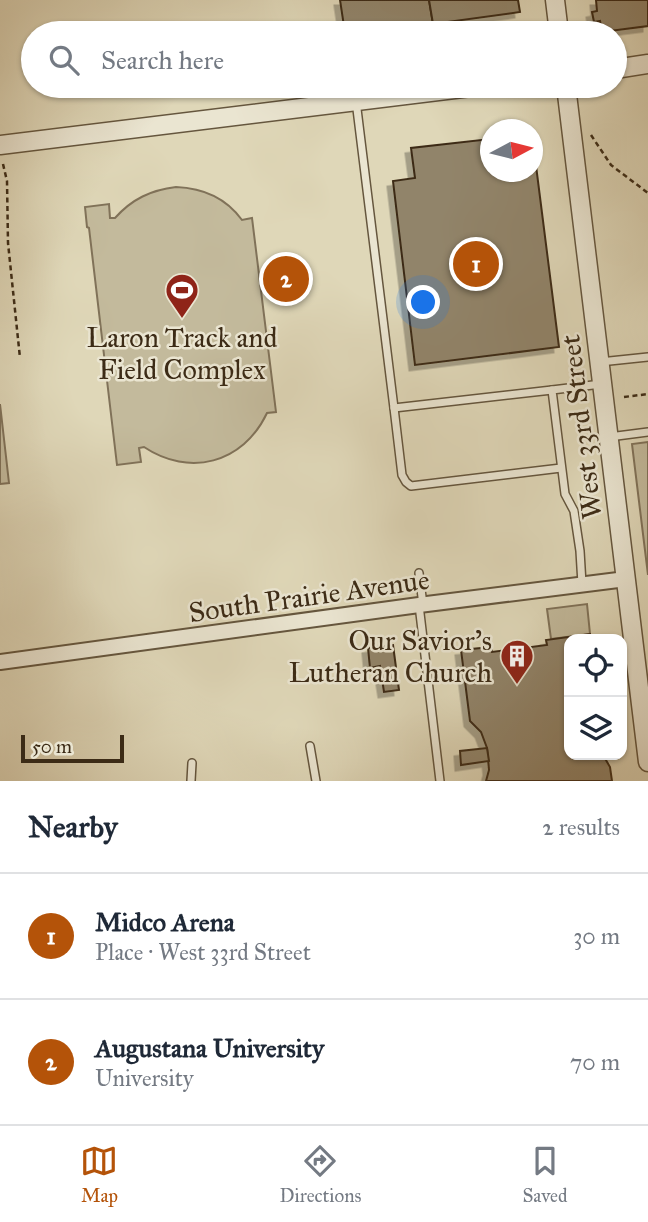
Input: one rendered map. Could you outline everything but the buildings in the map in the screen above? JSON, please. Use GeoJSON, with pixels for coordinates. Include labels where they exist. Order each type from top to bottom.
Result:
{"type":"FeatureCollection","features":[{"type":"Feature","properties":{"kind":"street"},"geometry":{"type":"LineString","coordinates":[[555,0],[558,21]]}},
{"type":"Feature","properties":{"kind":"street"},"geometry":{"type":"LineString","coordinates":[[627,67],[648,64]]}},
{"type":"Feature","properties":{"kind":"street"},"geometry":{"type":"LineString","coordinates":[[0,145],[381,98]]}},
{"type":"Feature","properties":{"kind":"street","name":"West 33rd Street"},"geometry":{"type":"LineString","coordinates":[[567,98],[648,762]]}},
{"type":"Feature","properties":{"kind":"street","name":"South Prairie Avenue"},"geometry":{"type":"LineString","coordinates":[[0,662],[626,579]]}},
{"type":"Feature","properties":{"kind":"lane"},"geometry":{"type":"LineString","coordinates":[[356,101],[402,475],[411,486],[561,468]]}},
{"type":"Feature","properties":{"kind":"lane"},"geometry":{"type":"LineString","coordinates":[[599,363],[648,357]]}},
{"type":"Feature","properties":{"kind":"lane"},"geometry":{"type":"LineString","coordinates":[[394,408],[602,383]]}},
{"type":"Feature","properties":{"kind":"lane"},"geometry":{"type":"LineString","coordinates":[[552,390],[565,494],[574,511],[583,585]]}},
{"type":"Feature","properties":{"kind":"lane"},"geometry":{"type":"LineString","coordinates":[[608,437],[648,432]]}},
{"type":"Feature","properties":{"kind":"lane"},"geometry":{"type":"LineString","coordinates":[[419,573],[440,781]]}},
{"type":"Feature","properties":{"kind":"lane"},"geometry":{"type":"LineString","coordinates":[[310,746],[316,781]]}},
{"type":"Feature","properties":{"kind":"lane"},"geometry":{"type":"LineString","coordinates":[[191,781],[192,763]]}},
{"type":"Feature","properties":{"kind":"path"},"geometry":{"type":"LineString","coordinates":[[591,135],[611,165],[648,193]]}},
{"type":"Feature","properties":{"kind":"path"},"geometry":{"type":"LineString","coordinates":[[3,164],[7,181],[8,243],[20,358]]}},
{"type":"Feature","properties":{"kind":"path"},"geometry":{"type":"LineString","coordinates":[[624,397],[648,394]]}},
{"type":"Feature","properties":{"kind":"shaded area","name":"Laron Track and Field Complex"},"geometry":{"type":"Polygon","coordinates":[[[176,187],[205,192],[229,206],[242,220],[252,218],[276,412],[267,413],[244,444],[213,460],[179,462],[144,447],[139,448],[141,462],[117,465],[85,207],[109,204],[110,218],[115,218],[142,196],[176,187]]]}},
{"type":"Feature","properties":{"kind":"shaded area"},"geometry":{"type":"Polygon","coordinates":[[[0,404],[9,483],[0,484],[0,404]]]}},
{"type":"Feature","properties":{"kind":"shaded area"},"geometry":{"type":"Polygon","coordinates":[[[648,442],[648,575],[632,444],[648,442]]]}},
{"type":"Feature","properties":{"kind":"shaded area"},"geometry":{"type":"Polygon","coordinates":[[[587,604],[590,634],[564,634],[564,637],[551,639],[547,609],[587,604]]]}},
{"type":"Feature","properties":{"kind":"place","name":"Midco Arena"},"geometry":{"type":"Point","coordinates":[476,264]}},
{"type":"Feature","properties":{"kind":"place","name":"Augustana University"},"geometry":{"type":"Point","coordinates":[286,279]}},
{"type":"Feature","properties":{"kind":"place","name":"Laron Track and Field Complex"},"geometry":{"type":"Point","coordinates":[182,320]}},
{"type":"Feature","properties":{"kind":"place","name":"Our Savior's Lutheran Church"},"geometry":{"type":"Point","coordinates":[517,686]}}]}
